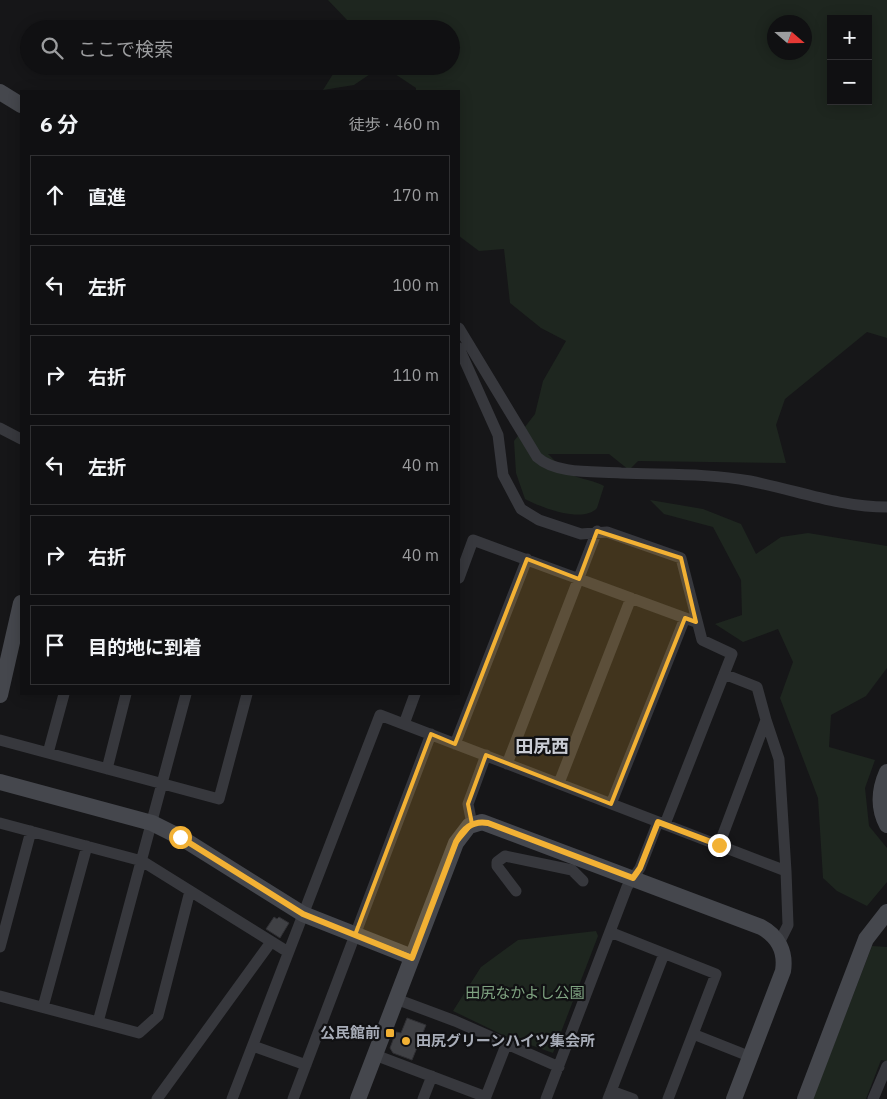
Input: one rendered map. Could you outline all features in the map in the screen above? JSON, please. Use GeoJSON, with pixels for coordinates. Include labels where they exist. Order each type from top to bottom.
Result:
{"type":"FeatureCollection","features":[{"type":"Feature","properties":{"kind":"street"},"geometry":{"type":"LineString","coordinates":[[0,92],[20,104]]}},
{"type":"Feature","properties":{"kind":"street"},"geometry":{"type":"LineString","coordinates":[[460,330],[537,457],[547,464],[586,471],[742,480],[860,507],[887,507]]}},
{"type":"Feature","properties":{"kind":"street"},"geometry":{"type":"LineString","coordinates":[[460,350],[498,435],[504,475],[521,509],[539,520],[581,534],[597,531],[607,532],[681,558],[702,640],[732,654],[662,823],[640,868],[627,887],[546,1099]]}},
{"type":"Feature","properties":{"kind":"street"},"geometry":{"type":"LineString","coordinates":[[0,428],[20,438]]}},
{"type":"Feature","properties":{"kind":"street"},"geometry":{"type":"LineString","coordinates":[[507,764],[597,531]]}},
{"type":"Feature","properties":{"kind":"street"},"geometry":{"type":"LineString","coordinates":[[460,575],[473,540],[696,622]]}},
{"type":"Feature","properties":{"kind":"street"},"geometry":{"type":"LineString","coordinates":[[455,744],[526,559]]}},
{"type":"Feature","properties":{"kind":"street"},"geometry":{"type":"LineString","coordinates":[[559,783],[631,598]]}},
{"type":"Feature","properties":{"kind":"street"},"geometry":{"type":"LineString","coordinates":[[0,695],[4,661],[20,606]]}},
{"type":"Feature","properties":{"kind":"street"},"geometry":{"type":"LineString","coordinates":[[611,804],[685,618]]}},
{"type":"Feature","properties":{"kind":"street"},"geometry":{"type":"LineString","coordinates":[[724,674],[757,687],[778,759],[788,926],[779,943]]}},
{"type":"Feature","properties":{"kind":"street"},"geometry":{"type":"LineString","coordinates":[[48,753],[64,695]]}},
{"type":"Feature","properties":{"kind":"street"},"geometry":{"type":"LineString","coordinates":[[106,769],[126,695]]}},
{"type":"Feature","properties":{"kind":"street"},"geometry":{"type":"LineString","coordinates":[[98,1022],[186,695]]}},
{"type":"Feature","properties":{"kind":"street"},"geometry":{"type":"LineString","coordinates":[[0,740],[219,799],[248,695]]}},
{"type":"Feature","properties":{"kind":"street"},"geometry":{"type":"LineString","coordinates":[[404,724],[415,695]]}},
{"type":"Feature","properties":{"kind":"street"},"geometry":{"type":"LineString","coordinates":[[234,1098],[288,952],[380,715],[786,871]]}},
{"type":"Feature","properties":{"kind":"street"},"geometry":{"type":"LineString","coordinates":[[719,845],[766,720]]}},
{"type":"Feature","properties":{"kind":"street"},"geometry":{"type":"LineString","coordinates":[[293,1099],[431,734]]}},
{"type":"Feature","properties":{"kind":"street"},"geometry":{"type":"LineString","coordinates":[[472,824],[468,804],[486,756]]}},
{"type":"Feature","properties":{"kind":"street"},"geometry":{"type":"LineString","coordinates":[[887,772],[883,781],[880,800],[881,810],[887,825]]}},
{"type":"Feature","properties":{"kind":"street"},"geometry":{"type":"LineString","coordinates":[[0,782],[152,822],[180,837],[303,914],[412,958]]}},
{"type":"Feature","properties":{"kind":"street"},"geometry":{"type":"LineString","coordinates":[[0,823],[142,861],[288,952]]}},
{"type":"Feature","properties":{"kind":"street"},"geometry":{"type":"LineString","coordinates":[[358,1099],[456,842],[463,831],[472,824],[488,823],[761,927],[779,943],[784,959],[783,971],[734,1099]]}},
{"type":"Feature","properties":{"kind":"street"},"geometry":{"type":"LineString","coordinates":[[0,946],[31,831]]}},
{"type":"Feature","properties":{"kind":"street"},"geometry":{"type":"LineString","coordinates":[[44,1007],[87,846]]}},
{"type":"Feature","properties":{"kind":"street"},"geometry":{"type":"LineString","coordinates":[[516,891],[497,866],[498,862],[505,856],[573,867],[583,880]]}},
{"type":"Feature","properties":{"kind":"street"},"geometry":{"type":"LineString","coordinates":[[0,996],[139,1032],[158,1016],[190,891]]}},
{"type":"Feature","properties":{"kind":"street"},"geometry":{"type":"LineString","coordinates":[[805,1099],[866,939],[887,912]]}},
{"type":"Feature","properties":{"kind":"street"},"geometry":{"type":"LineString","coordinates":[[610,932],[716,974],[668,1099]]}},
{"type":"Feature","properties":{"kind":"street"},"geometry":{"type":"LineString","coordinates":[[157,1099],[271,942]]}},
{"type":"Feature","properties":{"kind":"street"},"geometry":{"type":"LineString","coordinates":[[633,1099],[610,1095],[664,954]]}},
{"type":"Feature","properties":{"kind":"street"},"geometry":{"type":"LineString","coordinates":[[396,999],[455,1021],[559,1067]]}},
{"type":"Feature","properties":{"kind":"street"},"geometry":{"type":"LineString","coordinates":[[693,1034],[751,1057]]}},
{"type":"Feature","properties":{"kind":"street"},"geometry":{"type":"LineString","coordinates":[[375,1055],[485,1098],[506,1045]]}},
{"type":"Feature","properties":{"kind":"street"},"geometry":{"type":"LineString","coordinates":[[253,1046],[306,1065]]}},
{"type":"Feature","properties":{"kind":"street"},"geometry":{"type":"LineString","coordinates":[[873,1099],[887,1066]]}},
{"type":"Feature","properties":{"kind":"street"},"geometry":{"type":"LineString","coordinates":[[423,1099],[432,1076]]}},
{"type":"Feature","properties":{"kind":"highlighted area"},"geometry":{"type":"Polygon","coordinates":[[[597,531],[676,554],[681,558],[696,622],[685,618],[611,804],[486,755],[468,804],[472,824],[456,843],[412,957],[355,935],[431,734],[455,744],[527,559],[579,579],[597,531]]]}},
{"type":"Feature","properties":{"kind":"green space"},"geometry":{"type":"Polygon","coordinates":[[[328,0],[887,0],[887,338],[867,332],[785,399],[776,425],[786,463],[638,461],[629,470],[609,454],[548,454],[569,473],[604,486],[597,508],[591,513],[572,514],[551,510],[525,499],[516,473],[514,441],[535,414],[543,381],[566,341],[541,328],[510,303],[504,249],[479,251],[460,237],[460,90],[416,90],[416,88],[396,75],[460,75],[460,20],[347,20],[328,0]]]}},
{"type":"Feature","properties":{"kind":"green space"},"geometry":{"type":"Polygon","coordinates":[[[332,75],[369,75],[354,85],[323,90],[332,75]]]}},
{"type":"Feature","properties":{"kind":"green space"},"geometry":{"type":"Polygon","coordinates":[[[650,500],[703,509],[741,524],[756,554],[781,537],[808,533],[887,546],[887,668],[866,696],[831,715],[829,747],[875,760],[865,788],[869,826],[887,848],[887,882],[867,906],[837,891],[823,878],[818,798],[780,698],[793,662],[778,629],[743,642],[715,624],[742,615],[741,580],[713,527],[664,514],[650,500]]]}},
{"type":"Feature","properties":{"kind":"green space","name":"田尻なかよし公園"},"geometry":{"type":"Polygon","coordinates":[[[596,931],[598,936],[553,1053],[505,1036],[453,1011],[481,967],[518,940],[596,931]]]}},
{"type":"Feature","properties":{"kind":"green space"},"geometry":{"type":"Polygon","coordinates":[[[872,946],[887,947],[887,1061],[881,1060],[866,1099],[813,1099],[872,946]]]}},
{"type":"Feature","properties":{"kind":"building"},"geometry":{"type":"Polygon","coordinates":[[[274,917],[277,919],[279,917],[289,923],[280,938],[266,929],[274,917]]]}},
{"type":"Feature","properties":{"kind":"building","name":"田尻グリーンハイツ集会所"},"geometry":{"type":"Polygon","coordinates":[[[407,1018],[426,1025],[412,1060],[393,1053],[390,1048],[396,1032],[401,1033],[407,1018]]]}},
{"type":"Feature","properties":{"kind":"place","name":"公民館前"},"geometry":{"type":"Point","coordinates":[390,1033]}},
{"type":"Feature","properties":{"kind":"place","name":"田尻グリーンハイツ集会所"},"geometry":{"type":"Point","coordinates":[406,1041]}},
{"type":"Feature","properties":{"kind":"district","name":"田尻西"},"geometry":{"type":"Point","coordinates":[542,747]}},
{"type":"Feature","properties":{"kind":"route"},"geometry":{"type":"LineString","coordinates":[[180,837],[303,914],[412,958],[456,842],[460,834],[475,823],[488,823],[633,878],[640,868],[658,822],[719,845]]}}]}
